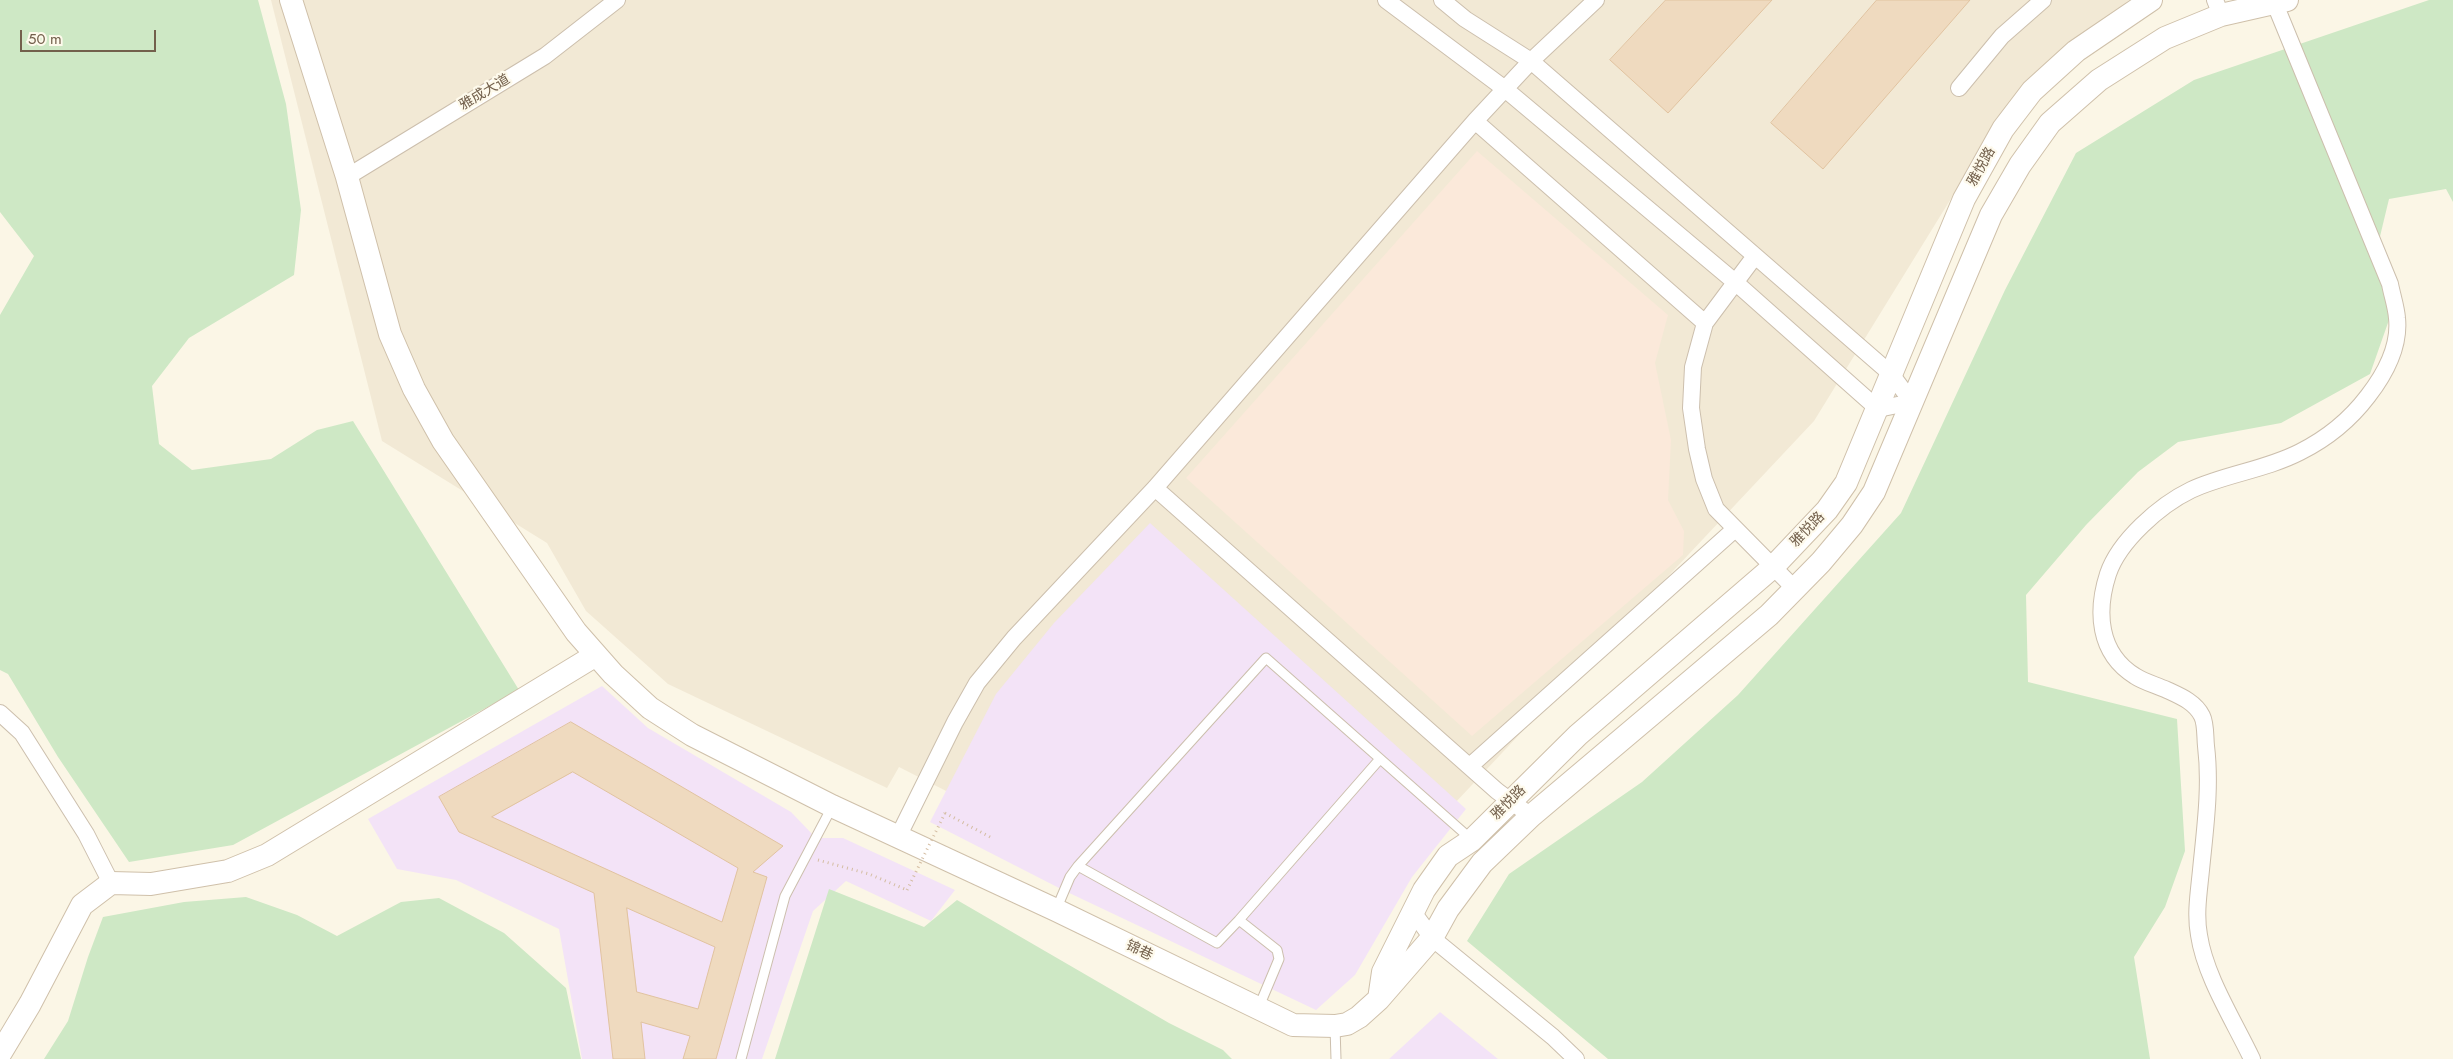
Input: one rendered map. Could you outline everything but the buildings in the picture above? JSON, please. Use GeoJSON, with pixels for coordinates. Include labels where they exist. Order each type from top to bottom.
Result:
{"type":"FeatureCollection","features":[{"type":"Feature","properties":{"kind":"street","name":"锦巷"},"geometry":{"type":"LineString","coordinates":[[291,0],[348,177],[390,334],[414,390],[442,441],[576,632],[596,655],[650,708],[692,735],[832,806],[1056,910],[1293,1025],[1335,1026],[1347,1024],[1359,1017],[1380,999],[1432,938],[1448,909],[1482,863],[1531,816],[1769,614],[1840,540],[1874,492],[1991,215],[2020,165],[2050,123],[2099,80],[2140,53],[2218,7]]}},
{"type":"Feature","properties":{"kind":"street","name":"雅成大道"},"geometry":{"type":"LineString","coordinates":[[348,177],[545,56],[617,0]]}},
{"type":"Feature","properties":{"kind":"street"},"geometry":{"type":"LineString","coordinates":[[1386,0],[1505,89],[1735,282],[1878,409],[1912,402],[1891,374],[1531,61],[1465,19],[1442,0]]}},
{"type":"Feature","properties":{"kind":"street"},"geometry":{"type":"LineString","coordinates":[[898,837],[955,722],[977,683],[1014,638],[1155,488],[1475,121],[1531,61],[1596,0]]}},
{"type":"Feature","properties":{"kind":"street","name":"雅悦路"},"geometry":{"type":"LineString","coordinates":[[1380,999],[1383,972],[1424,890],[1448,856],[1472,840],[1578,735],[1773,567],[1827,510],[1846,483],[1964,199],[2003,130],[2032,91],[2076,51],[2151,0]]}},
{"type":"Feature","properties":{"kind":"street"},"geometry":{"type":"LineString","coordinates":[[1959,88],[2002,36],[2040,1]]}},
{"type":"Feature","properties":{"kind":"street"},"geometry":{"type":"LineString","coordinates":[[2218,7],[2281,2],[2390,284],[2397,319],[2393,352],[2379,382],[2357,411],[2335,432],[2298,453],[2191,490],[2158,512],[2126,541],[2109,571],[2101,602],[2102,634],[2110,650],[2121,665],[2136,676],[2183,697],[2204,718],[2208,761],[2207,798],[2198,909],[2198,935],[2207,966],[2252,1059]]}},
{"type":"Feature","properties":{"kind":"street"},"geometry":{"type":"LineString","coordinates":[[1475,121],[1705,323]]}},
{"type":"Feature","properties":{"kind":"street"},"geometry":{"type":"LineString","coordinates":[[1755,256],[1705,323],[1693,367],[1691,408],[1704,479],[1716,509],[1795,589]]}},
{"type":"Feature","properties":{"kind":"street"},"geometry":{"type":"LineString","coordinates":[[1155,488],[1510,802],[1531,816]]}},
{"type":"Feature","properties":{"kind":"street"},"geometry":{"type":"LineString","coordinates":[[1470,766],[1734,529]]}},
{"type":"Feature","properties":{"kind":"street"},"geometry":{"type":"LineString","coordinates":[[0,1054],[30,1004],[82,905],[111,883],[151,884],[218,872],[267,855],[596,655]]}},
{"type":"Feature","properties":{"kind":"street"},"geometry":{"type":"LineString","coordinates":[[0,713],[22,733],[86,834],[111,883]]}},
{"type":"Feature","properties":{"kind":"street"},"geometry":{"type":"LineString","coordinates":[[1412,912],[1432,938],[1576,1059]]}},
{"type":"Feature","properties":{"kind":"lane"},"geometry":{"type":"LineString","coordinates":[[1056,910],[1067,884],[1078,866],[1266,658],[1379,760],[1472,840]]}},
{"type":"Feature","properties":{"kind":"lane"},"geometry":{"type":"LineString","coordinates":[[1078,866],[1218,942],[1379,760]]}},
{"type":"Feature","properties":{"kind":"lane"},"geometry":{"type":"LineString","coordinates":[[742,1059],[785,896],[832,806]]}},
{"type":"Feature","properties":{"kind":"lane"},"geometry":{"type":"LineString","coordinates":[[1239,920],[1277,950],[1278,954],[1279,959],[1258,1009]]}},
{"type":"Feature","properties":{"kind":"lane"},"geometry":{"type":"LineString","coordinates":[[1335,1026],[1336,1059]]}},
{"type":"Feature","properties":{"kind":"path"},"geometry":{"type":"LineString","coordinates":[[806,857],[869,874],[907,890],[945,813],[992,838]]}},
{"type":"Feature","properties":{"kind":"shaded area"},"geometry":{"type":"Polygon","coordinates":[[[271,0],[2129,0],[2008,106],[1814,421],[1298,970],[899,767],[887,788],[668,684],[586,611],[547,543],[382,441],[271,0]]]}},
{"type":"Feature","properties":{"kind":"shaded area"},"geometry":{"type":"Polygon","coordinates":[[[1477,151],[1668,315],[1655,363],[1671,440],[1668,500],[1684,531],[1683,555],[1472,736],[1186,478],[1477,151]]]}},
{"type":"Feature","properties":{"kind":"shaded area"},"geometry":{"type":"Polygon","coordinates":[[[1150,523],[1466,809],[1412,877],[1355,975],[1316,1010],[1063,890],[930,822],[996,694],[1054,623],[1150,523]]]}},
{"type":"Feature","properties":{"kind":"shaded area"},"geometry":{"type":"Polygon","coordinates":[[[602,686],[648,728],[791,812],[816,838],[843,838],[955,890],[931,921],[846,881],[813,911],[762,1059],[582,1059],[559,929],[456,880],[397,869],[368,819],[602,686]]]}},
{"type":"Feature","properties":{"kind":"shaded area"},"geometry":{"type":"Polygon","coordinates":[[[1440,1012],[1498,1059],[1389,1059],[1440,1012]]]}},
{"type":"Feature","properties":{"kind":"green space"},"geometry":{"type":"Polygon","coordinates":[[[0,0],[258,0],[286,104],[301,210],[294,275],[189,338],[152,386],[159,444],[192,470],[271,459],[317,430],[353,421],[519,690],[233,845],[129,862],[58,757],[8,674],[0,670],[0,315],[34,256],[0,212],[0,0]]]}},
{"type":"Feature","properties":{"kind":"green space"},"geometry":{"type":"Polygon","coordinates":[[[2429,0],[2453,0],[2453,202],[2446,189],[2389,199],[2376,253],[2390,317],[2370,374],[2281,423],[2178,442],[2138,472],[2086,525],[2026,595],[2028,682],[2177,719],[2185,851],[2165,907],[2134,957],[2150,1059],[1608,1059],[1467,941],[1509,874],[1642,782],[1738,695],[1901,513],[2005,290],[2076,153],[2194,80],[2429,0]]]}},
{"type":"Feature","properties":{"kind":"green space"},"geometry":{"type":"Polygon","coordinates":[[[829,889],[924,927],[957,900],[1169,1023],[1223,1050],[1232,1059],[775,1059],[829,889]]]}},
{"type":"Feature","properties":{"kind":"green space"},"geometry":{"type":"Polygon","coordinates":[[[246,897],[297,915],[337,936],[401,902],[439,898],[504,933],[566,988],[581,1059],[44,1059],[68,1021],[103,917],[184,902],[246,897]]]}}]}
